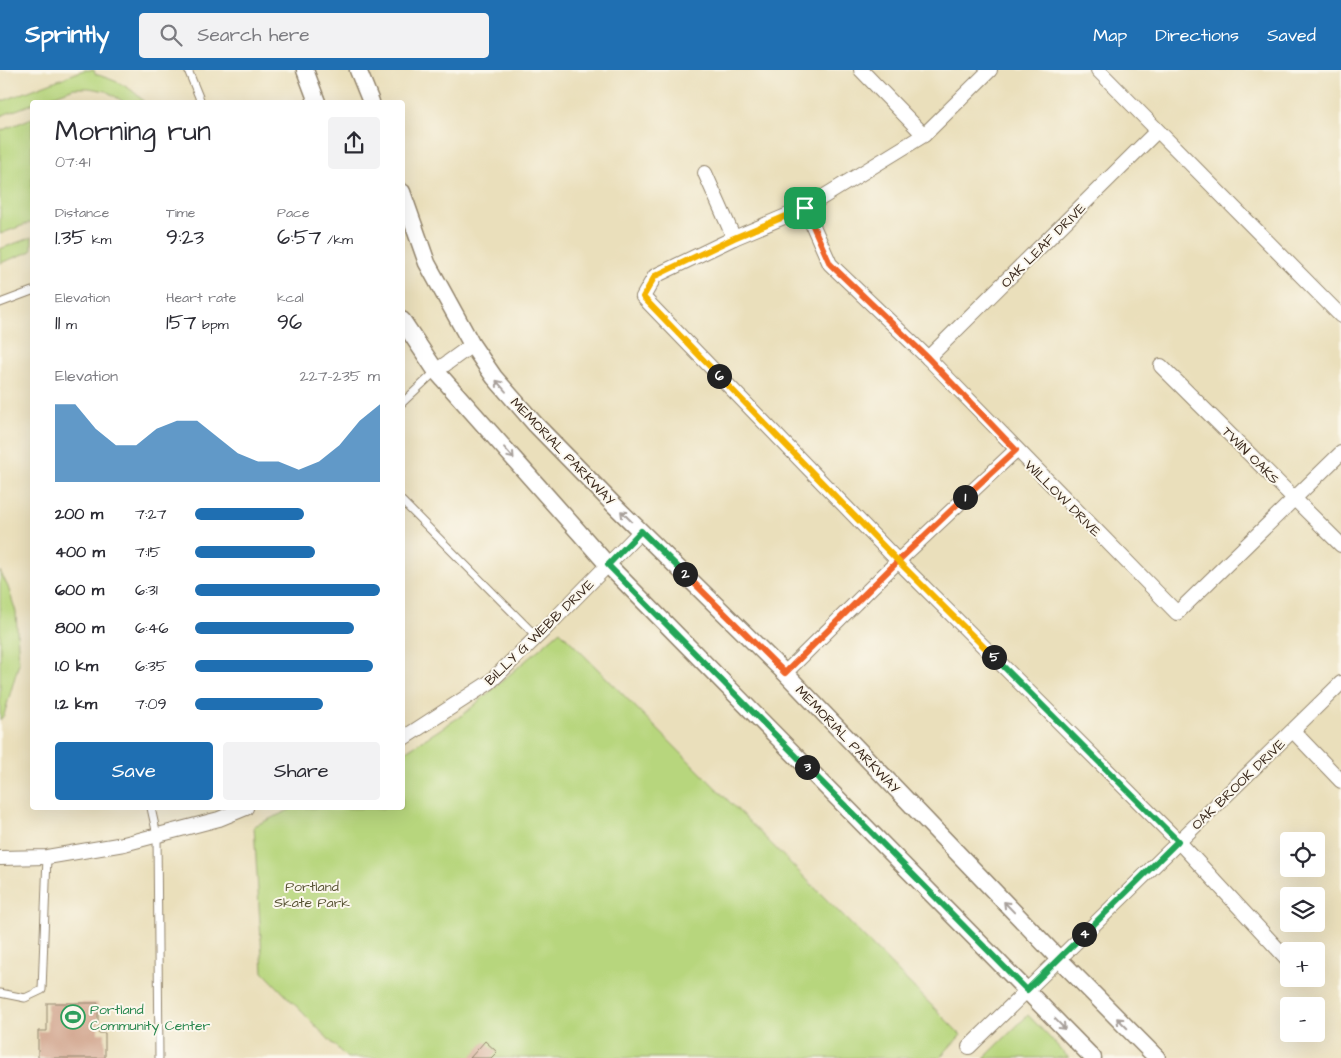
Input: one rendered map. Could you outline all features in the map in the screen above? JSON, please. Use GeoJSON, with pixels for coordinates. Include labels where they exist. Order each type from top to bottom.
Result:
{"type":"FeatureCollection","features":[{"type":"Feature","properties":{"kind":"street"},"geometry":{"type":"LineString","coordinates":[[305,70],[316,100]]}},
{"type":"Feature","properties":{"kind":"street"},"geometry":{"type":"LineString","coordinates":[[358,70],[370,100]]}},
{"type":"Feature","properties":{"kind":"street"},"geometry":{"type":"LineString","coordinates":[[861,70],[924,135]]}},
{"type":"Feature","properties":{"kind":"street"},"geometry":{"type":"LineString","coordinates":[[990,70],[924,135],[805,208],[734,238],[655,276],[643,297],[898,561],[1178,841],[1280,951]]}},
{"type":"Feature","properties":{"kind":"street"},"geometry":{"type":"LineString","coordinates":[[1098,70],[1341,316]]}},
{"type":"Feature","properties":{"kind":"street","name":"OAK LEAF DRIVE"},"geometry":{"type":"LineString","coordinates":[[928,358],[1157,131]]}},
{"type":"Feature","properties":{"kind":"street"},"geometry":{"type":"LineString","coordinates":[[705,173],[734,238]]}},
{"type":"Feature","properties":{"kind":"street","name":"MEMORIAL PARKWAY"},"geometry":{"type":"LineString","coordinates":[[405,201],[427,263],[472,345],[494,377],[535,424],[785,673],[1059,959],[1157,1058]]}},
{"type":"Feature","properties":{"kind":"street","name":"WILLOW DRIVE"},"geometry":{"type":"LineString","coordinates":[[805,208],[830,264],[928,358],[1177,613],[1341,453]]}},
{"type":"Feature","properties":{"kind":"street"},"geometry":{"type":"LineString","coordinates":[[405,324],[436,371],[608,565],[1093,1058]]}},
{"type":"Feature","properties":{"kind":"street"},"geometry":{"type":"LineString","coordinates":[[436,371],[472,345]]}},
{"type":"Feature","properties":{"kind":"street","name":"TWIN OAKS"},"geometry":{"type":"LineString","coordinates":[[1161,366],[1341,545]]}},
{"type":"Feature","properties":{"kind":"street"},"geometry":{"type":"LineString","coordinates":[[785,673],[898,561],[1016,450]]}},
{"type":"Feature","properties":{"kind":"street","name":"BILLY G WEBB DRIVE"},"geometry":{"type":"LineString","coordinates":[[405,737],[490,682],[641,531]]}},
{"type":"Feature","properties":{"kind":"street","name":"OAK BROOK DRIVE"},"geometry":{"type":"LineString","coordinates":[[969,1047],[1341,683]]}},
{"type":"Feature","properties":{"kind":"street"},"geometry":{"type":"LineString","coordinates":[[1293,731],[1341,780]]}},
{"type":"Feature","properties":{"kind":"street"},"geometry":{"type":"LineString","coordinates":[[0,858],[47,857],[124,844],[219,819],[241,810]]}},
{"type":"Feature","properties":{"kind":"lane"},"geometry":{"type":"LineString","coordinates":[[188,70],[200,100]]}},
{"type":"Feature","properties":{"kind":"lane"},"geometry":{"type":"LineString","coordinates":[[0,303],[30,292]]}},
{"type":"Feature","properties":{"kind":"lane"},"geometry":{"type":"LineString","coordinates":[[405,399],[436,371]]}},
{"type":"Feature","properties":{"kind":"lane"},"geometry":{"type":"LineString","coordinates":[[405,504],[537,637]]}},
{"type":"Feature","properties":{"kind":"lane"},"geometry":{"type":"LineString","coordinates":[[151,810],[157,835],[159,1058]]}},
{"type":"Feature","properties":{"kind":"lane"},"geometry":{"type":"LineString","coordinates":[[0,993],[25,998],[42,990],[47,857]]}},
{"type":"Feature","properties":{"kind":"green space"},"geometry":{"type":"Polygon","coordinates":[[[84,70],[94,70],[95,74],[122,84],[142,100],[121,100],[106,91],[74,88],[42,100],[30,100],[30,105],[0,116],[0,102],[84,70]]]}},
{"type":"Feature","properties":{"kind":"green space"},"geometry":{"type":"Polygon","coordinates":[[[30,119],[30,223],[0,234],[0,131],[30,119]]]}},
{"type":"Feature","properties":{"kind":"green space"},"geometry":{"type":"Polygon","coordinates":[[[30,238],[30,252],[0,263],[0,249],[30,238]]]}},
{"type":"Feature","properties":{"kind":"green space"},"geometry":{"type":"Polygon","coordinates":[[[0,571],[8,587],[16,612],[19,663],[4,715],[0,720],[0,571]]]}},
{"type":"Feature","properties":{"kind":"green space","name":"Portland Skate Park"},"geometry":{"type":"Polygon","coordinates":[[[560,631],[961,1035],[939,1058],[347,1058],[263,972],[254,826],[290,810],[405,810],[405,752],[464,714],[560,631]]]}},
{"type":"Feature","properties":{"kind":"green space"},"geometry":{"type":"Polygon","coordinates":[[[1028,1015],[1069,1058],[984,1058],[1028,1015]]]}},
{"type":"Feature","properties":{"kind":"building","name":"Portland Community Center"},"geometry":{"type":"Polygon","coordinates":[[[47,1003],[98,1003],[98,1033],[105,1033],[105,1058],[38,1058],[38,1031],[47,1031],[47,1003]]]}},
{"type":"Feature","properties":{"kind":"building"},"geometry":{"type":"Polygon","coordinates":[[[485,1041],[497,1052],[491,1058],[470,1058],[485,1041]]]}},
{"type":"Feature","properties":{"kind":"place","name":"Portland Community Center"},"geometry":{"type":"Point","coordinates":[73,1017]}},
{"type":"Feature","properties":{"kind":"route"},"geometry":{"type":"LineString","coordinates":[[805,208],[734,238],[655,276],[643,297],[898,561],[1178,841],[1027,990],[608,565],[641,531],[785,673],[898,561],[1016,450],[928,358],[830,264],[805,208]]}}]}
